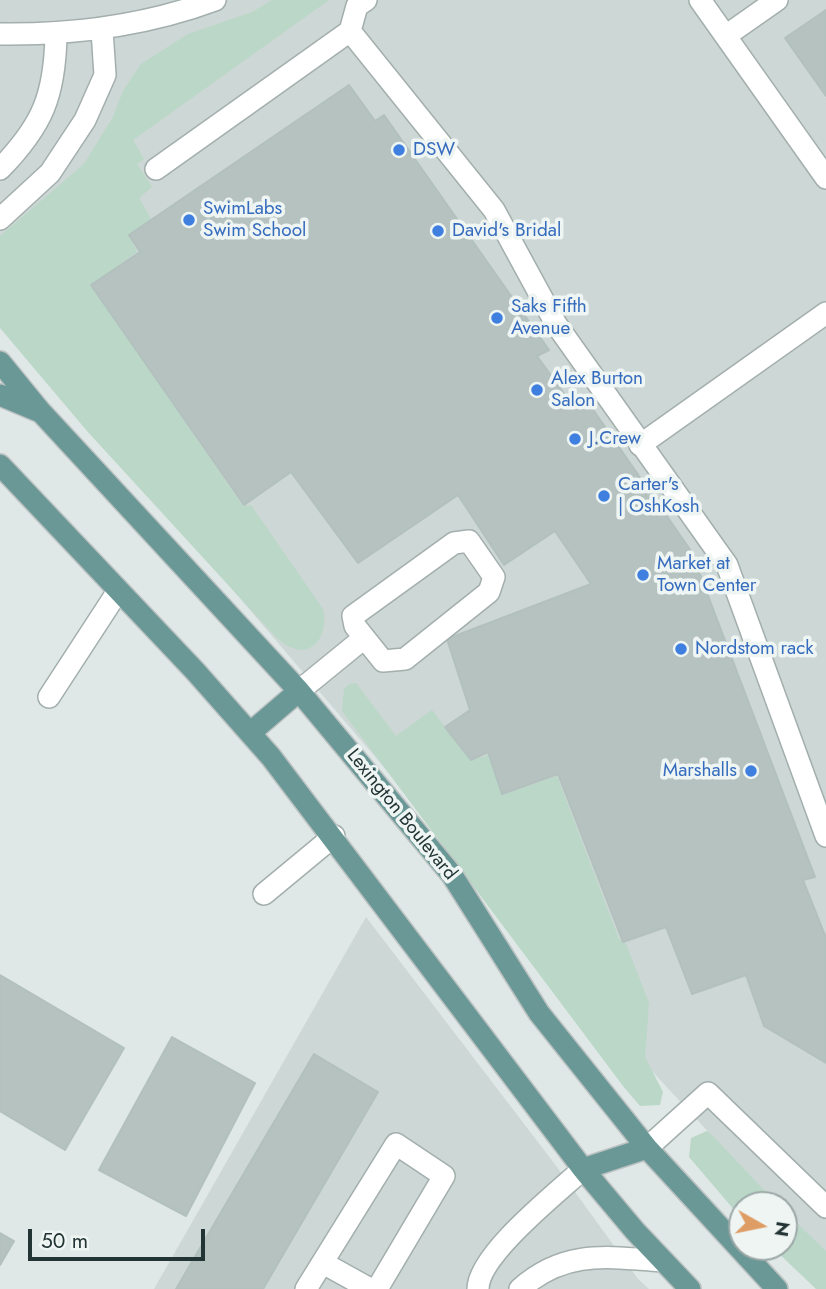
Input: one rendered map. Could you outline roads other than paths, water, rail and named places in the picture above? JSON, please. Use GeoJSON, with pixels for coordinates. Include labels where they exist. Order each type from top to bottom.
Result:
{"type":"FeatureCollection","features":[{"type":"Feature","properties":{"kind":"main road","name":"Lexington Boulevard"},"geometry":{"type":"LineString","coordinates":[[0,362],[40,411],[299,691],[452,875],[539,1013],[647,1147],[777,1289]]}},
{"type":"Feature","properties":{"kind":"main road"},"geometry":{"type":"LineString","coordinates":[[0,395],[40,411]]}},
{"type":"Feature","properties":{"kind":"main road"},"geometry":{"type":"LineString","coordinates":[[0,465],[250,733],[334,836],[488,1047],[583,1170],[690,1289]]}},
{"type":"Feature","properties":{"kind":"main road"},"geometry":{"type":"LineString","coordinates":[[250,733],[299,691]]}},
{"type":"Feature","properties":{"kind":"main road"},"geometry":{"type":"LineString","coordinates":[[583,1170],[647,1147]]}},
{"type":"Feature","properties":{"kind":"street"},"geometry":{"type":"LineString","coordinates":[[0,34],[56,34],[102,30],[150,21],[215,0]]}},
{"type":"Feature","properties":{"kind":"street"},"geometry":{"type":"LineString","coordinates":[[156,169],[350,31],[357,6],[366,0]]}},
{"type":"Feature","properties":{"kind":"street"},"geometry":{"type":"LineString","coordinates":[[700,0],[727,34],[826,178]]}},
{"type":"Feature","properties":{"kind":"street"},"geometry":{"type":"LineString","coordinates":[[727,34],[777,0]]}},
{"type":"Feature","properties":{"kind":"street"},"geometry":{"type":"LineString","coordinates":[[0,219],[50,173],[85,120],[105,75],[102,30]]}},
{"type":"Feature","properties":{"kind":"street"},"geometry":{"type":"LineString","coordinates":[[350,31],[494,210],[556,324],[727,565],[826,836]]}},
{"type":"Feature","properties":{"kind":"street"},"geometry":{"type":"LineString","coordinates":[[0,169],[26,140],[45,103],[55,76],[56,34]]}},
{"type":"Feature","properties":{"kind":"street"},"geometry":{"type":"LineString","coordinates":[[640,445],[826,313]]}},
{"type":"Feature","properties":{"kind":"street"},"geometry":{"type":"LineString","coordinates":[[469,541],[494,577],[489,592],[405,659],[383,661],[364,638],[353,616],[359,609],[454,543],[469,541]]}},
{"type":"Feature","properties":{"kind":"street"},"geometry":{"type":"LineString","coordinates":[[49,697],[118,591]]}},
{"type":"Feature","properties":{"kind":"street"},"geometry":{"type":"LineString","coordinates":[[299,691],[364,638]]}},
{"type":"Feature","properties":{"kind":"street"},"geometry":{"type":"LineString","coordinates":[[264,894],[334,836]]}},
{"type":"Feature","properties":{"kind":"street"},"geometry":{"type":"LineString","coordinates":[[647,1147],[708,1093],[826,1207]]}},
{"type":"Feature","properties":{"kind":"street"},"geometry":{"type":"LineString","coordinates":[[306,1289],[396,1144],[444,1176],[377,1289]]}},
{"type":"Feature","properties":{"kind":"street"},"geometry":{"type":"LineString","coordinates":[[478,1289],[478,1276],[514,1231],[583,1170]]}},
{"type":"Feature","properties":{"kind":"street"},"geometry":{"type":"LineString","coordinates":[[520,1289],[550,1268],[591,1256],[663,1261]]}},
{"type":"Feature","properties":{"kind":"street"},"geometry":{"type":"LineString","coordinates":[[323,1262],[369,1289]]}},
{"type":"Feature","properties":{"kind":"place","name":"DSW"},"geometry":{"type":"Point","coordinates":[399,150]}},
{"type":"Feature","properties":{"kind":"place","name":"SwimLabs Swim School"},"geometry":{"type":"Point","coordinates":[189,220]}},
{"type":"Feature","properties":{"kind":"place","name":"David's Bridal"},"geometry":{"type":"Point","coordinates":[438,231]}},
{"type":"Feature","properties":{"kind":"place","name":"Saks Fifth Avenue"},"geometry":{"type":"Point","coordinates":[497,318]}},
{"type":"Feature","properties":{"kind":"place","name":"Alex Burton Salon"},"geometry":{"type":"Point","coordinates":[537,390]}},
{"type":"Feature","properties":{"kind":"place","name":"J.Crew"},"geometry":{"type":"Point","coordinates":[575,439]}},
{"type":"Feature","properties":{"kind":"place","name":"Carter's | OshKosh"},"geometry":{"type":"Point","coordinates":[604,496]}},
{"type":"Feature","properties":{"kind":"place","name":"Market at Town Center"},"geometry":{"type":"Point","coordinates":[643,575]}},
{"type":"Feature","properties":{"kind":"place","name":"Nordstom rack"},"geometry":{"type":"Point","coordinates":[681,649]}},
{"type":"Feature","properties":{"kind":"place","name":"Marshalls"},"geometry":{"type":"Point","coordinates":[751,771]}}]}
